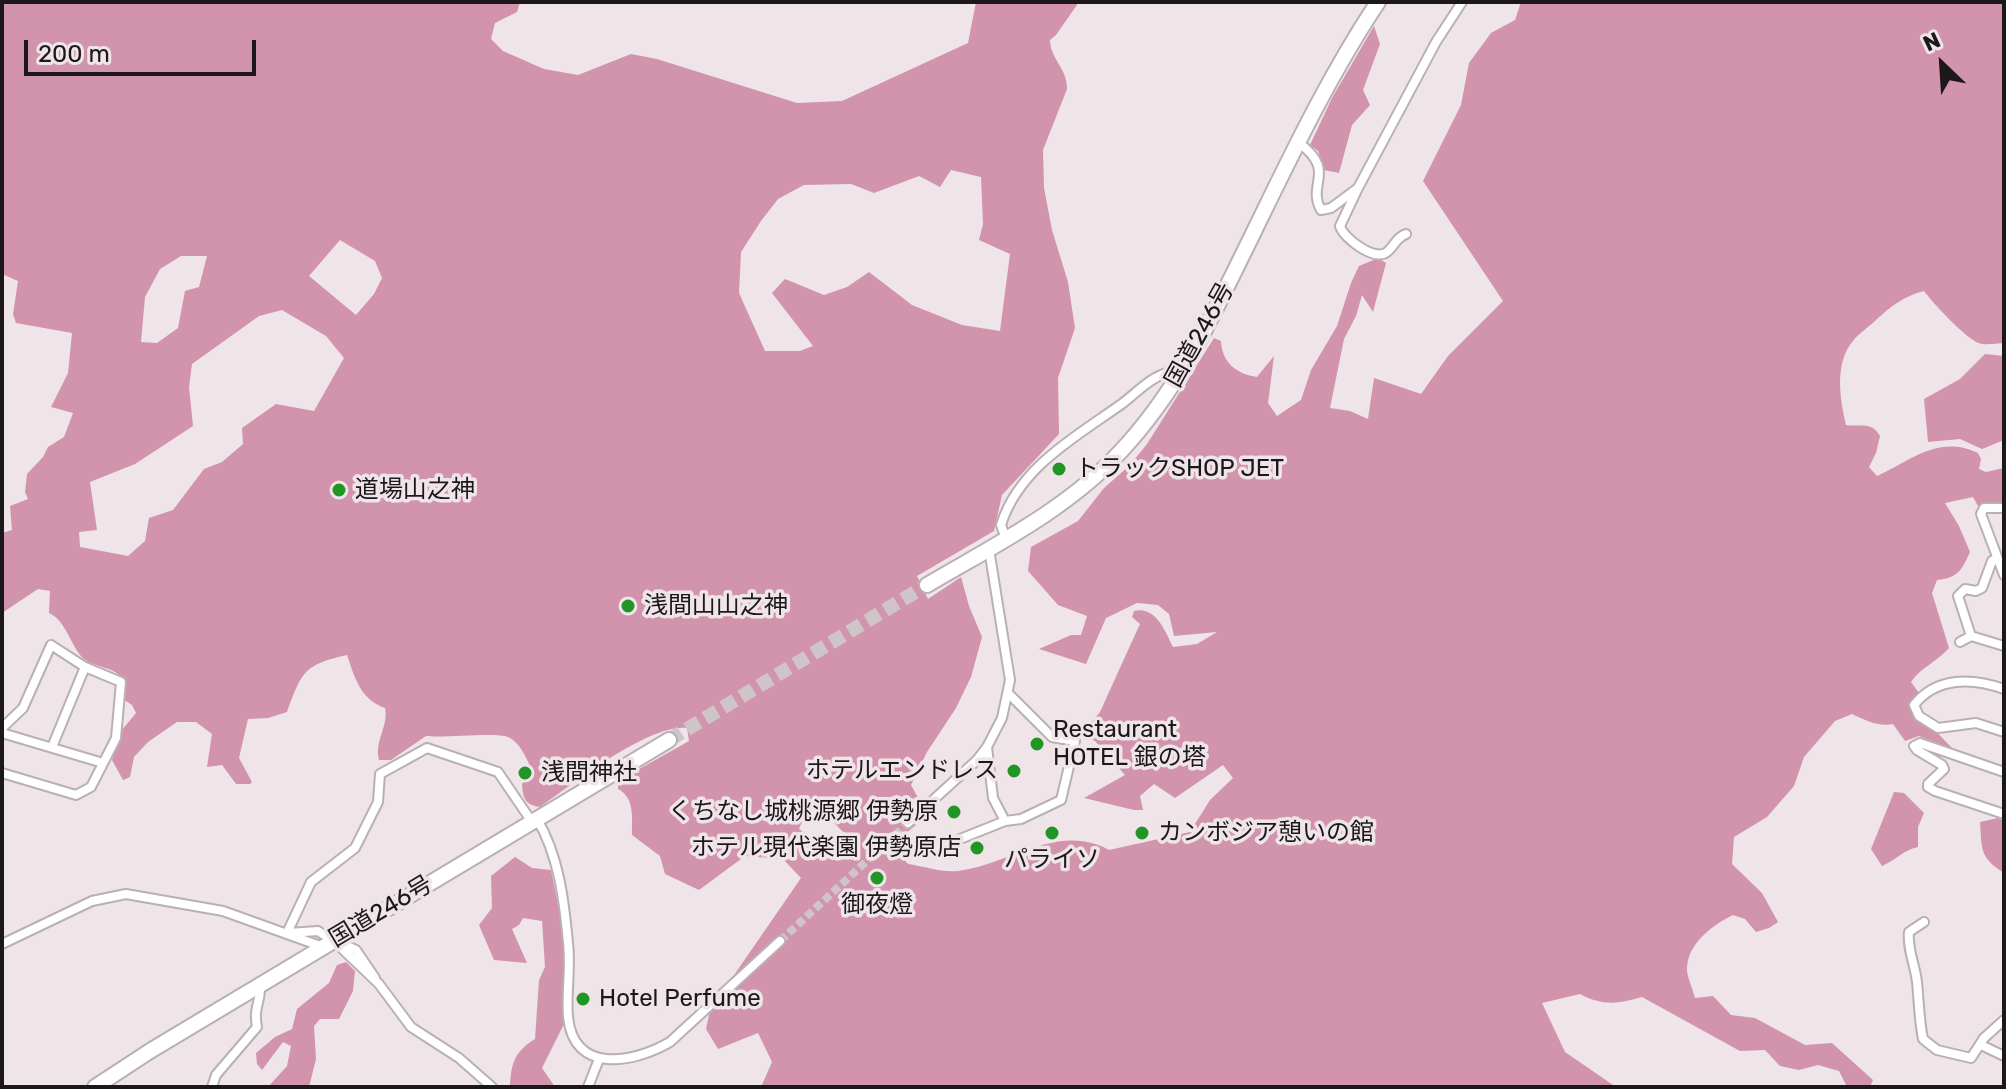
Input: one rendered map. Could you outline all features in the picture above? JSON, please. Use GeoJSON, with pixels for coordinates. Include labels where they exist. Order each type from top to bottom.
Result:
{"type":"FeatureCollection","features":[{"type":"Feature","properties":{"kind":"highway","name":"国道246号"},"geometry":{"type":"LineString","coordinates":[[927,585],[1069,498],[1094,477],[1154,414],[1184,370],[1298,142],[1348,49],[1378,2]]}},
{"type":"Feature","properties":{"kind":"highway","name":"国道246号"},"geometry":{"type":"LineString","coordinates":[[95,1087],[669,740]]}},
{"type":"Feature","properties":{"kind":"street"},"geometry":{"type":"LineString","coordinates":[[1406,234],[1381,255],[1373,254],[1345,236],[1340,226],[1436,42],[1462,2]]}},
{"type":"Feature","properties":{"kind":"street"},"geometry":{"type":"LineString","coordinates":[[1298,142],[1316,158],[1319,172],[1318,205],[1321,210],[1331,208],[1358,188]]}},
{"type":"Feature","properties":{"kind":"street"},"geometry":{"type":"LineString","coordinates":[[1006,539],[1001,525],[1010,506],[1019,489],[1048,457],[1158,375],[1184,370]]}},
{"type":"Feature","properties":{"kind":"street"},"geometry":{"type":"LineString","coordinates":[[2004,508],[1984,508],[1981,514],[2004,575]]}},
{"type":"Feature","properties":{"kind":"street"},"geometry":{"type":"LineString","coordinates":[[908,823],[964,773],[987,747],[997,732],[1009,694],[1008,665],[989,549]]}},
{"type":"Feature","properties":{"kind":"street"},"geometry":{"type":"LineString","coordinates":[[1971,636],[1958,596],[1965,589],[1976,591],[1982,588],[1992,561],[1997,558]]}},
{"type":"Feature","properties":{"kind":"street"},"geometry":{"type":"LineString","coordinates":[[1960,642],[1971,636],[2004,646]]}},
{"type":"Feature","properties":{"kind":"street"},"geometry":{"type":"LineString","coordinates":[[2,773],[76,795],[91,787],[116,738],[119,695],[123,688],[121,682],[85,667],[51,645],[23,708],[2,730],[103,763]]}},
{"type":"Feature","properties":{"kind":"street"},"geometry":{"type":"LineString","coordinates":[[52,747],[85,667]]}},
{"type":"Feature","properties":{"kind":"street"},"geometry":{"type":"LineString","coordinates":[[2004,689],[1985,682],[1953,682],[1938,687],[1918,701],[1914,711],[1938,728],[1976,723],[2004,732]]}},
{"type":"Feature","properties":{"kind":"street"},"geometry":{"type":"LineString","coordinates":[[918,842],[940,847],[1005,821],[1021,819],[1061,800],[1075,741],[1052,737],[1009,694]]}},
{"type":"Feature","properties":{"kind":"street"},"geometry":{"type":"LineString","coordinates":[[2004,772],[1920,743],[1914,746],[1944,769],[1928,787],[2004,814]]}},
{"type":"Feature","properties":{"kind":"street"},"geometry":{"type":"LineString","coordinates":[[987,747],[993,798],[1005,821]]}},
{"type":"Feature","properties":{"kind":"street"},"geometry":{"type":"LineString","coordinates":[[287,933],[311,882],[355,848],[378,802],[380,774],[427,748],[498,772],[552,848],[566,922],[570,1027],[583,1051],[599,1059],[631,1057],[670,1042],[780,941]]}},
{"type":"Feature","properties":{"kind":"street"},"geometry":{"type":"LineString","coordinates":[[2,944],[92,901],[126,894],[223,911],[287,933],[356,950],[377,982]]}},
{"type":"Feature","properties":{"kind":"street"},"geometry":{"type":"LineString","coordinates":[[1924,922],[1909,932],[1908,946],[1917,983],[1923,1039],[1933,1048],[1971,1058],[1984,1038],[2004,1020]]}},
{"type":"Feature","properties":{"kind":"street"},"geometry":{"type":"LineString","coordinates":[[332,942],[377,982],[411,1027],[459,1058],[492,1087]]}},
{"type":"Feature","properties":{"kind":"street"},"geometry":{"type":"LineString","coordinates":[[212,1087],[216,1075],[257,1027],[254,1010],[260,996],[260,985]]}},
{"type":"Feature","properties":{"kind":"street"},"geometry":{"type":"LineString","coordinates":[[1981,1045],[2004,1056]]}},
{"type":"Feature","properties":{"kind":"street"},"geometry":{"type":"LineString","coordinates":[[588,1087],[599,1059]]}},
{"type":"Feature","properties":{"kind":"shaded area"},"geometry":{"type":"Polygon","coordinates":[[[2,2],[520,2],[517,12],[495,23],[491,39],[503,51],[544,69],[578,75],[631,54],[657,59],[797,103],[842,101],[968,43],[976,2],[1079,2],[1050,40],[1067,89],[1043,150],[1044,188],[1052,230],[1068,282],[1075,328],[1058,378],[1059,434],[1002,495],[994,531],[917,576],[928,599],[961,577],[982,637],[971,677],[911,785],[917,796],[934,810],[899,839],[896,850],[908,864],[958,871],[1052,843],[1090,843],[1109,850],[1190,832],[1210,800],[1233,778],[1223,765],[1175,798],[1154,784],[1140,796],[1143,810],[1084,798],[1125,775],[1095,741],[1081,735],[1100,712],[1140,624],[1132,617],[1134,611],[1142,610],[1154,616],[1173,647],[1197,644],[1217,632],[1174,636],[1169,614],[1158,605],[1137,603],[1106,618],[1086,664],[1039,649],[1071,635],[1081,635],[1087,616],[1058,605],[1028,571],[1031,547],[1078,521],[1104,488],[1130,465],[1147,444],[1214,338],[1221,341],[1224,355],[1232,366],[1250,375],[1257,377],[1274,356],[1268,403],[1277,416],[1301,400],[1311,370],[1337,326],[1359,266],[1378,258],[1386,263],[1373,312],[1362,295],[1344,339],[1330,408],[1350,411],[1368,419],[1374,378],[1421,394],[1448,356],[1503,301],[1423,181],[1461,105],[1469,63],[1491,33],[1515,20],[1521,2],[2004,2],[2004,343],[1985,344],[1973,340],[1924,291],[1898,302],[1858,335],[1847,350],[1841,370],[1846,425],[1869,426],[1880,436],[1869,467],[1877,476],[1925,452],[1950,446],[1978,453],[1981,459],[1979,469],[1986,472],[2004,468],[2004,504],[1978,506],[1973,497],[1945,503],[1970,552],[1958,572],[1937,580],[1932,593],[1949,648],[1911,682],[1922,697],[1915,710],[1954,750],[1919,736],[1905,741],[1893,724],[1877,724],[1852,714],[1835,721],[1804,757],[1794,786],[1767,817],[1734,837],[1732,864],[1762,893],[1778,922],[1756,932],[1745,919],[1733,915],[1710,929],[1697,942],[1687,967],[1695,998],[1713,996],[1731,1015],[1755,1018],[1805,1045],[1832,1043],[1873,1080],[1870,1087],[1847,1087],[1839,1071],[1818,1065],[1799,1070],[1780,1066],[1765,1050],[1740,1051],[1642,997],[1611,1003],[1580,994],[1542,1003],[1565,1052],[1616,1087],[761,1087],[772,1062],[758,1033],[718,1049],[706,1029],[710,1010],[801,878],[783,859],[745,856],[699,890],[665,874],[660,856],[632,835],[630,803],[618,789],[618,781],[689,741],[687,728],[671,729],[632,745],[540,807],[535,806],[526,800],[522,784],[533,772],[520,748],[508,737],[426,736],[391,760],[379,760],[378,746],[385,708],[364,693],[347,655],[321,662],[306,672],[287,712],[268,718],[248,719],[239,758],[252,782],[250,784],[236,784],[222,765],[207,767],[212,734],[196,722],[177,722],[148,742],[134,757],[130,777],[123,780],[112,760],[121,731],[136,713],[132,705],[123,699],[124,680],[115,672],[84,659],[60,622],[49,613],[50,591],[38,589],[2,613],[2,533],[12,530],[10,506],[28,499],[25,492],[27,474],[48,447],[64,437],[73,413],[51,407],[68,373],[72,333],[16,323],[13,314],[18,281],[2,274],[2,2]],[[951,170],[940,187],[919,176],[874,193],[851,184],[804,185],[778,199],[741,252],[739,293],[765,351],[800,351],[813,346],[772,293],[785,279],[824,295],[847,287],[869,272],[912,305],[962,325],[1000,331],[1010,254],[979,240],[983,224],[981,177],[951,170]],[[340,240],[309,276],[356,315],[374,294],[382,278],[375,261],[340,240]],[[181,256],[160,269],[145,297],[141,342],[157,343],[178,328],[185,291],[199,287],[207,256],[181,256]],[[282,310],[259,316],[192,364],[189,387],[193,426],[135,464],[90,482],[97,530],[79,532],[80,547],[128,556],[145,541],[149,518],[173,510],[204,469],[222,462],[243,444],[242,428],[276,404],[314,411],[344,358],[326,336],[282,310]],[[816,804],[805,814],[799,829],[831,852],[850,835],[842,831],[816,804]]]}},
{"type":"Feature","properties":{"kind":"shaded area"},"geometry":{"type":"Polygon","coordinates":[[[1374,26],[1380,44],[1363,90],[1370,105],[1352,125],[1339,173],[1324,170],[1318,151],[1310,145],[1332,98],[1374,26]]]}},
{"type":"Feature","properties":{"kind":"shaded area"},"geometry":{"type":"Polygon","coordinates":[[[1985,354],[2004,356],[2004,440],[1982,449],[1960,439],[1928,442],[1924,399],[1960,379],[1985,354]]]}},
{"type":"Feature","properties":{"kind":"shaded area"},"geometry":{"type":"Polygon","coordinates":[[[1894,792],[1904,793],[1924,813],[1918,827],[1918,847],[1882,866],[1871,849],[1894,792]]]}},
{"type":"Feature","properties":{"kind":"shaded area"},"geometry":{"type":"Polygon","coordinates":[[[1998,818],[2004,821],[2004,873],[1986,857],[1981,839],[1980,822],[1998,818]]]}},
{"type":"Feature","properties":{"kind":"shaded area"},"geometry":{"type":"Polygon","coordinates":[[[515,857],[532,868],[551,870],[563,930],[565,1022],[542,1068],[555,1087],[510,1087],[515,1059],[535,1039],[539,980],[545,967],[542,921],[523,918],[512,929],[527,963],[494,960],[479,925],[492,908],[491,876],[515,857]]]}},
{"type":"Feature","properties":{"kind":"shaded area"},"geometry":{"type":"Polygon","coordinates":[[[346,962],[355,971],[353,991],[339,1019],[320,1019],[314,1026],[316,1059],[309,1087],[268,1087],[287,1066],[291,1046],[283,1042],[262,1070],[257,1064],[256,1053],[275,1037],[292,1029],[297,1009],[329,983],[337,965],[346,962]]]}},
{"type":"Feature","properties":{"kind":"tunnel"},"geometry":{"type":"LineString","coordinates":[[669,740],[927,585]]}},
{"type":"Feature","properties":{"kind":"tunnel"},"geometry":{"type":"LineString","coordinates":[[780,941],[908,823]]}},
{"type":"Feature","properties":{"kind":"place","name":"トラックSHOP JET"},"geometry":{"type":"Point","coordinates":[1059,469]}},
{"type":"Feature","properties":{"kind":"place","name":"道場山之神"},"geometry":{"type":"Point","coordinates":[339,490]}},
{"type":"Feature","properties":{"kind":"place","name":"浅間山山之神"},"geometry":{"type":"Point","coordinates":[628,606]}},
{"type":"Feature","properties":{"kind":"place","name":"Restaurant HOTEL 銀の塔"},"geometry":{"type":"Point","coordinates":[1037,744]}},
{"type":"Feature","properties":{"kind":"place","name":"ホテルエンドレス"},"geometry":{"type":"Point","coordinates":[1014,771]}},
{"type":"Feature","properties":{"kind":"place","name":"浅間神社"},"geometry":{"type":"Point","coordinates":[525,773]}},
{"type":"Feature","properties":{"kind":"place","name":"くちなし城桃源郷 伊勢原"},"geometry":{"type":"Point","coordinates":[954,812]}},
{"type":"Feature","properties":{"kind":"place","name":"パライソ"},"geometry":{"type":"Point","coordinates":[1052,833]}},
{"type":"Feature","properties":{"kind":"place","name":"カンボジア憩いの館"},"geometry":{"type":"Point","coordinates":[1142,833]}},
{"type":"Feature","properties":{"kind":"place","name":"ホテル現代楽園 伊勢原店"},"geometry":{"type":"Point","coordinates":[977,848]}},
{"type":"Feature","properties":{"kind":"place","name":"御夜燈"},"geometry":{"type":"Point","coordinates":[877,878]}},
{"type":"Feature","properties":{"kind":"place","name":"Hotel Perfume"},"geometry":{"type":"Point","coordinates":[583,999]}}]}
